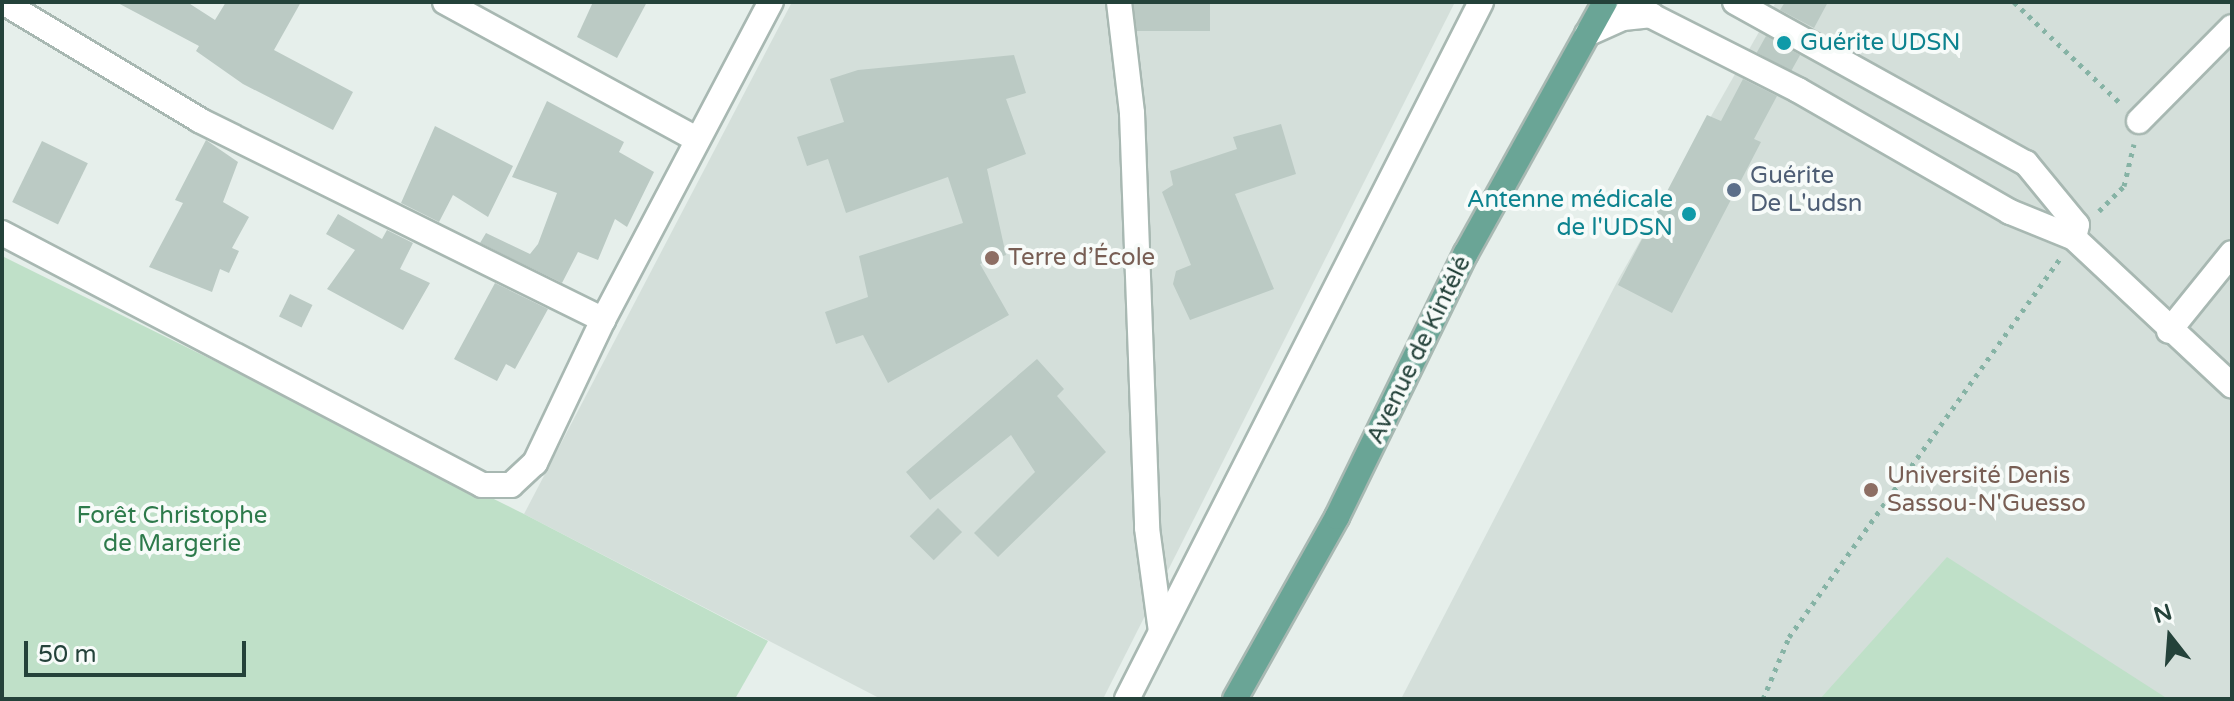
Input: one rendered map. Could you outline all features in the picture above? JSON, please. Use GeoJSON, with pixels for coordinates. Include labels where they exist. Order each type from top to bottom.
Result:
{"type":"FeatureCollection","features":[{"type":"Feature","properties":{"kind":"main road","name":"Avenue de Kintélé"},"geometry":{"type":"LineString","coordinates":[[1235,699],[1337,517],[1466,253],[1605,2]]}},
{"type":"Feature","properties":{"kind":"street"},"geometry":{"type":"LineString","coordinates":[[3,2],[199,120],[603,320]]}},
{"type":"Feature","properties":{"kind":"street"},"geometry":{"type":"LineString","coordinates":[[445,2],[696,139]]}},
{"type":"Feature","properties":{"kind":"street"},"geometry":{"type":"LineString","coordinates":[[2,233],[482,485],[511,485],[535,463],[603,320],[771,2]]}},
{"type":"Feature","properties":{"kind":"street"},"geometry":{"type":"LineString","coordinates":[[1119,2],[1132,113],[1147,528],[1161,631]]}},
{"type":"Feature","properties":{"kind":"street"},"geometry":{"type":"LineString","coordinates":[[1127,699],[1481,2]]}},
{"type":"Feature","properties":{"kind":"street"},"geometry":{"type":"LineString","coordinates":[[1624,2],[2010,212],[2074,238],[2169,331],[2232,386]]}},
{"type":"Feature","properties":{"kind":"street"},"geometry":{"type":"LineString","coordinates":[[1735,2],[2026,163],[2077,225],[2074,238]]}},
{"type":"Feature","properties":{"kind":"street"},"geometry":{"type":"LineString","coordinates":[[1587,34],[1623,18],[1652,15]]}},
{"type":"Feature","properties":{"kind":"street"},"geometry":{"type":"LineString","coordinates":[[2139,121],[2232,27]]}},
{"type":"Feature","properties":{"kind":"street"},"geometry":{"type":"LineString","coordinates":[[2169,331],[2232,253]]}},
{"type":"Feature","properties":{"kind":"path"},"geometry":{"type":"LineString","coordinates":[[1763,699],[1789,637],[2074,238],[2124,186],[2139,121],[2014,2]]}},
{"type":"Feature","properties":{"kind":"shaded area","name":"Terre d’École"},"geometry":{"type":"Polygon","coordinates":[[[792,2],[1455,2],[1103,699],[881,699],[524,514],[792,2]]]}},
{"type":"Feature","properties":{"kind":"shaded area","name":"Université Denis Sassou-N'Guesso"},"geometry":{"type":"Polygon","coordinates":[[[1776,2],[2232,2],[2232,699],[1401,699],[1618,280],[1776,2]]]}},
{"type":"Feature","properties":{"kind":"green space","name":"Forêt Christophe de Margerie"},"geometry":{"type":"Polygon","coordinates":[[[2,256],[524,514],[768,641],[735,699],[2,699],[2,256]]]}},
{"type":"Feature","properties":{"kind":"green space"},"geometry":{"type":"Polygon","coordinates":[[[1947,557],[2168,699],[1820,699],[1947,557]]]}},
{"type":"Feature","properties":{"kind":"building"},"geometry":{"type":"Polygon","coordinates":[[[116,2],[187,2],[215,20],[226,2],[301,2],[274,50],[353,92],[333,130],[243,84],[196,51],[199,46],[116,2]]]}},
{"type":"Feature","properties":{"kind":"building"},"geometry":{"type":"Polygon","coordinates":[[[593,2],[647,2],[617,58],[577,37],[593,2]]]}},
{"type":"Feature","properties":{"kind":"building"},"geometry":{"type":"Polygon","coordinates":[[[1134,2],[1210,2],[1210,31],[1134,31],[1134,2]]]}},
{"type":"Feature","properties":{"kind":"building"},"geometry":{"type":"Polygon","coordinates":[[[1785,2],[1828,2],[1814,28],[1780,10],[1785,2]]]}},
{"type":"Feature","properties":{"kind":"building"},"geometry":{"type":"Polygon","coordinates":[[[1766,36],[1800,55],[1791,72],[1757,53],[1766,36]]]}},
{"type":"Feature","properties":{"kind":"building"},"geometry":{"type":"Polygon","coordinates":[[[1014,55],[1026,93],[1006,99],[1026,154],[987,169],[1006,255],[980,264],[1009,315],[888,383],[863,335],[836,344],[825,312],[868,297],[859,256],[963,223],[948,177],[846,213],[828,159],[807,166],[797,137],[844,122],[830,79],[858,70],[1014,55]]]}},
{"type":"Feature","properties":{"kind":"building","name":"Antenne médicale de l'UDSN"},"geometry":{"type":"Polygon","coordinates":[[[1743,79],[1777,96],[1754,139],[1761,142],[1672,313],[1618,285],[1707,115],[1721,121],[1743,79]]]}},
{"type":"Feature","properties":{"kind":"building"},"geometry":{"type":"Polygon","coordinates":[[[547,101],[624,142],[619,152],[654,172],[627,227],[615,219],[598,260],[578,252],[562,283],[480,243],[486,233],[530,254],[538,244],[557,193],[512,177],[547,101]]]}},
{"type":"Feature","properties":{"kind":"building"},"geometry":{"type":"Polygon","coordinates":[[[1281,124],[1296,174],[1235,194],[1274,289],[1190,320],[1173,284],[1176,271],[1191,265],[1162,192],[1173,185],[1170,171],[1237,149],[1233,137],[1281,124]]]}},
{"type":"Feature","properties":{"kind":"building"},"geometry":{"type":"Polygon","coordinates":[[[435,126],[513,166],[488,217],[453,195],[439,222],[401,203],[435,126]]]}},
{"type":"Feature","properties":{"kind":"building"},"geometry":{"type":"Polygon","coordinates":[[[206,140],[238,162],[223,202],[249,217],[232,248],[239,251],[229,273],[220,269],[212,292],[149,267],[183,203],[175,200],[206,140]]]}},
{"type":"Feature","properties":{"kind":"building"},"geometry":{"type":"Polygon","coordinates":[[[42,141],[88,163],[58,224],[12,202],[42,141]]]}},
{"type":"Feature","properties":{"kind":"building"},"geometry":{"type":"Polygon","coordinates":[[[338,214],[382,239],[387,230],[413,243],[400,269],[430,283],[403,330],[327,289],[355,250],[326,234],[338,214]]]}},
{"type":"Feature","properties":{"kind":"building"},"geometry":{"type":"Polygon","coordinates":[[[495,283],[548,309],[515,369],[506,364],[497,381],[454,359],[495,283]]]}},
{"type":"Feature","properties":{"kind":"building"},"geometry":{"type":"Polygon","coordinates":[[[290,294],[312,305],[302,327],[279,316],[290,294]]]}},
{"type":"Feature","properties":{"kind":"building"},"geometry":{"type":"Polygon","coordinates":[[[1037,359],[1064,389],[1057,396],[1106,452],[998,557],[974,533],[1035,472],[1011,435],[930,500],[906,472],[1037,359]]]}},
{"type":"Feature","properties":{"kind":"building"},"geometry":{"type":"Polygon","coordinates":[[[938,508],[962,532],[934,560],[910,536],[938,508]]]}},
{"type":"Feature","properties":{"kind":"place","name":"Guérite UDSN"},"geometry":{"type":"Point","coordinates":[1784,43]}},
{"type":"Feature","properties":{"kind":"place","name":"Guérite De L'udsn"},"geometry":{"type":"Point","coordinates":[1734,190]}},
{"type":"Feature","properties":{"kind":"place","name":"Antenne médicale de l'UDSN"},"geometry":{"type":"Point","coordinates":[1689,214]}},
{"type":"Feature","properties":{"kind":"place","name":"Terre d’École"},"geometry":{"type":"Point","coordinates":[992,258]}},
{"type":"Feature","properties":{"kind":"place","name":"Université Denis Sassou-N'Guesso"},"geometry":{"type":"Point","coordinates":[1871,490]}}]}
